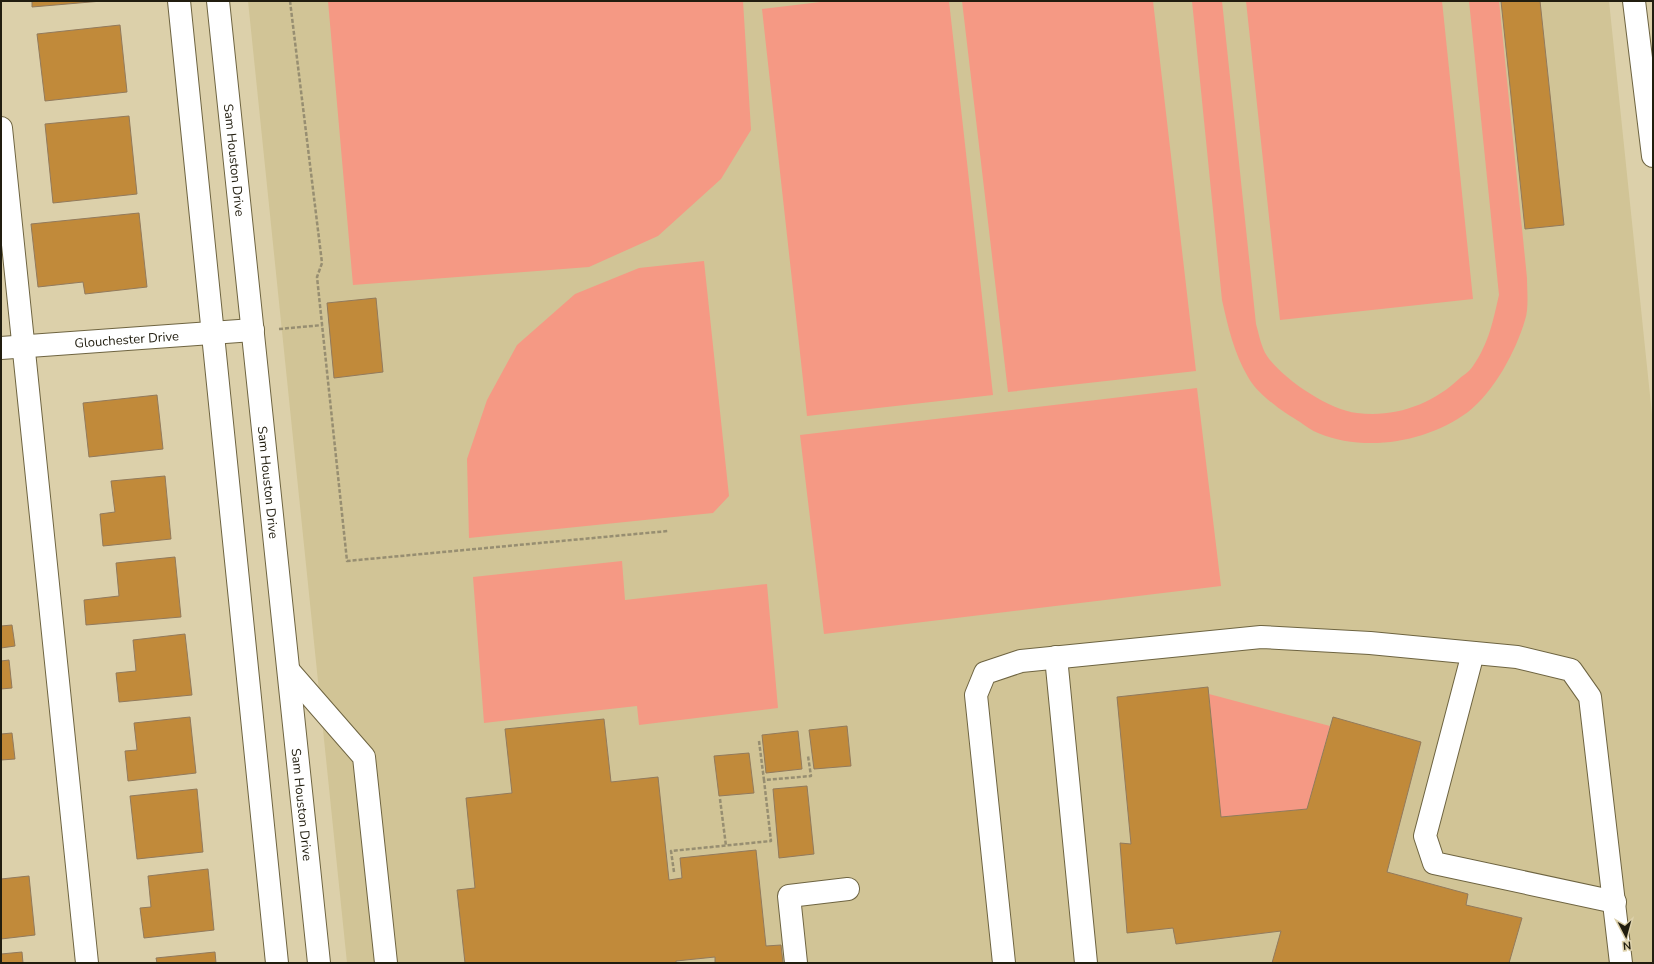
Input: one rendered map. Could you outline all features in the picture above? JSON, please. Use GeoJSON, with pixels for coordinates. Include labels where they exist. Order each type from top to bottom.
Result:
{"type":"FeatureCollection","features":[{"type":"Feature","properties":{"kind":"street"},"geometry":{"type":"LineString","coordinates":[[179,1],[277,963]]}},
{"type":"Feature","properties":{"kind":"street","name":"Sam Houston Drive"},"geometry":{"type":"LineString","coordinates":[[218,1],[319,963]]}},
{"type":"Feature","properties":{"kind":"street"},"geometry":{"type":"LineString","coordinates":[[1634,1],[1653,156]]}},
{"type":"Feature","properties":{"kind":"street"},"geometry":{"type":"LineString","coordinates":[[1,128],[22,346],[87,963]]}},
{"type":"Feature","properties":{"kind":"street","name":"Glouchester Drive"},"geometry":{"type":"LineString","coordinates":[[1,348],[253,330]]}},
{"type":"Feature","properties":{"kind":"street"},"geometry":{"type":"LineString","coordinates":[[1004,963],[976,695],[985,673],[1021,660],[1261,638],[1370,643],[1517,657],[1571,670],[1590,697],[1621,963]]}},
{"type":"Feature","properties":{"kind":"street"},"geometry":{"type":"LineString","coordinates":[[1473,653],[1425,836],[1434,863],[1615,902]]}},
{"type":"Feature","properties":{"kind":"street"},"geometry":{"type":"LineString","coordinates":[[1056,657],[1086,963]]}},
{"type":"Feature","properties":{"kind":"street"},"geometry":{"type":"LineString","coordinates":[[288,671],[364,757],[386,963]]}},
{"type":"Feature","properties":{"kind":"street"},"geometry":{"type":"LineString","coordinates":[[796,963],[789,896],[848,889]]}},
{"type":"Feature","properties":{"kind":"path"},"geometry":{"type":"LineString","coordinates":[[290,1],[322,263],[317,277],[347,561],[668,531]]}},
{"type":"Feature","properties":{"kind":"path"},"geometry":{"type":"LineString","coordinates":[[279,329],[323,325]]}},
{"type":"Feature","properties":{"kind":"path"},"geometry":{"type":"LineString","coordinates":[[674,872],[671,851],[771,841],[759,741]]}},
{"type":"Feature","properties":{"kind":"path"},"geometry":{"type":"LineString","coordinates":[[764,780],[811,776],[808,756]]}},
{"type":"Feature","properties":{"kind":"path"},"geometry":{"type":"LineString","coordinates":[[720,799],[726,846]]}},
{"type":"Feature","properties":{"kind":"shaded area"},"geometry":{"type":"Polygon","coordinates":[[[248,1],[1609,1],[1653,424],[1653,963],[347,963],[248,1]]]}},
{"type":"Feature","properties":{"kind":"shaded area"},"geometry":{"type":"Polygon","coordinates":[[[328,1],[743,1],[751,130],[721,179],[658,236],[589,267],[353,285],[328,1]]]}},
{"type":"Feature","properties":{"kind":"shaded area"},"geometry":{"type":"Polygon","coordinates":[[[829,1],[949,1],[993,395],[807,416],[762,9],[829,1]]]}},
{"type":"Feature","properties":{"kind":"shaded area"},"geometry":{"type":"Polygon","coordinates":[[[962,1],[1153,1],[1196,371],[1008,392],[962,1]]]}},
{"type":"Feature","properties":{"kind":"shaded area"},"geometry":{"type":"Polygon","coordinates":[[[1192,1],[1222,1],[1256,324],[1263,349],[1274,365],[1284,374],[1320,400],[1346,411],[1371,414],[1399,411],[1426,402],[1438,395],[1472,368],[1483,349],[1490,332],[1499,295],[1469,1],[1499,1],[1528,299],[1525,320],[1510,357],[1487,394],[1468,412],[1434,431],[1415,437],[1376,443],[1356,442],[1337,439],[1314,431],[1286,414],[1264,396],[1252,383],[1243,368],[1235,349],[1222,300],[1192,1]]]}},
{"type":"Feature","properties":{"kind":"shaded area"},"geometry":{"type":"Polygon","coordinates":[[[1246,1],[1442,1],[1473,299],[1280,320],[1246,1]]]}},
{"type":"Feature","properties":{"kind":"shaded area"},"geometry":{"type":"Polygon","coordinates":[[[704,261],[729,496],[713,513],[469,538],[467,459],[487,400],[517,345],[575,294],[639,268],[704,261]]]}},
{"type":"Feature","properties":{"kind":"shaded area"},"geometry":{"type":"Polygon","coordinates":[[[1197,388],[1221,586],[824,634],[800,435],[1197,388]]]}},
{"type":"Feature","properties":{"kind":"shaded area"},"geometry":{"type":"Polygon","coordinates":[[[622,561],[625,600],[767,584],[778,708],[639,725],[637,706],[484,723],[473,577],[622,561]]]}},
{"type":"Feature","properties":{"kind":"shaded area"},"geometry":{"type":"Polygon","coordinates":[[[1209,694],[1330,726],[1307,809],[1221,817],[1209,694]]]}},
{"type":"Feature","properties":{"kind":"building"},"geometry":{"type":"Polygon","coordinates":[[[32,1],[102,1],[32,7],[32,1]]]}},
{"type":"Feature","properties":{"kind":"building"},"geometry":{"type":"Polygon","coordinates":[[[1501,1],[1540,1],[1564,225],[1525,229],[1501,1]]]}},
{"type":"Feature","properties":{"kind":"building"},"geometry":{"type":"Polygon","coordinates":[[[120,25],[127,92],[45,101],[37,34],[120,25]]]}},
{"type":"Feature","properties":{"kind":"building"},"geometry":{"type":"Polygon","coordinates":[[[129,116],[137,194],[53,203],[45,124],[129,116]]]}},
{"type":"Feature","properties":{"kind":"building"},"geometry":{"type":"Polygon","coordinates":[[[139,213],[147,287],[85,294],[83,282],[38,287],[31,224],[139,213]]]}},
{"type":"Feature","properties":{"kind":"building"},"geometry":{"type":"Polygon","coordinates":[[[376,298],[383,372],[334,378],[327,303],[376,298]]]}},
{"type":"Feature","properties":{"kind":"building"},"geometry":{"type":"Polygon","coordinates":[[[157,395],[163,449],[89,457],[83,403],[157,395]]]}},
{"type":"Feature","properties":{"kind":"building"},"geometry":{"type":"Polygon","coordinates":[[[165,476],[171,539],[103,546],[100,514],[115,512],[111,481],[165,476]]]}},
{"type":"Feature","properties":{"kind":"building"},"geometry":{"type":"Polygon","coordinates":[[[175,557],[181,617],[86,625],[84,600],[119,596],[116,563],[175,557]]]}},
{"type":"Feature","properties":{"kind":"building"},"geometry":{"type":"Polygon","coordinates":[[[12,625],[15,646],[1,648],[1,626],[12,625]]]}},
{"type":"Feature","properties":{"kind":"building"},"geometry":{"type":"Polygon","coordinates":[[[185,634],[192,695],[119,702],[116,673],[136,671],[133,640],[185,634]]]}},
{"type":"Feature","properties":{"kind":"building"},"geometry":{"type":"Polygon","coordinates":[[[9,660],[12,688],[1,689],[1,661],[9,660]]]}},
{"type":"Feature","properties":{"kind":"building"},"geometry":{"type":"Polygon","coordinates":[[[1208,687],[1221,817],[1307,809],[1333,717],[1421,742],[1387,872],[1468,894],[1466,905],[1522,918],[1509,963],[1272,963],[1281,931],[1176,944],[1173,928],[1127,933],[1120,843],[1131,844],[1117,697],[1208,687]]]}},
{"type":"Feature","properties":{"kind":"building"},"geometry":{"type":"Polygon","coordinates":[[[190,717],[196,773],[128,781],[125,751],[137,750],[134,723],[190,717]]]}},
{"type":"Feature","properties":{"kind":"building"},"geometry":{"type":"Polygon","coordinates":[[[604,719],[611,782],[658,777],[669,880],[682,878],[680,858],[756,850],[766,946],[781,945],[783,963],[715,963],[715,957],[676,961],[676,963],[465,963],[457,890],[475,888],[466,798],[512,793],[505,729],[604,719]]]}},
{"type":"Feature","properties":{"kind":"building"},"geometry":{"type":"Polygon","coordinates":[[[847,726],[851,766],[814,769],[809,730],[847,726]]]}},
{"type":"Feature","properties":{"kind":"building"},"geometry":{"type":"Polygon","coordinates":[[[798,731],[802,769],[766,773],[762,735],[798,731]]]}},
{"type":"Feature","properties":{"kind":"building"},"geometry":{"type":"Polygon","coordinates":[[[12,733],[15,759],[1,760],[1,734],[12,733]]]}},
{"type":"Feature","properties":{"kind":"building"},"geometry":{"type":"Polygon","coordinates":[[[749,753],[754,793],[719,796],[714,756],[749,753]]]}},
{"type":"Feature","properties":{"kind":"building"},"geometry":{"type":"Polygon","coordinates":[[[807,786],[814,854],[779,858],[773,789],[807,786]]]}},
{"type":"Feature","properties":{"kind":"building"},"geometry":{"type":"Polygon","coordinates":[[[197,789],[203,852],[137,859],[130,796],[197,789]]]}},
{"type":"Feature","properties":{"kind":"building"},"geometry":{"type":"Polygon","coordinates":[[[208,869],[214,930],[144,938],[140,908],[151,907],[148,876],[208,869]]]}},
{"type":"Feature","properties":{"kind":"building"},"geometry":{"type":"Polygon","coordinates":[[[29,876],[35,935],[1,939],[1,879],[29,876]]]}},
{"type":"Feature","properties":{"kind":"building"},"geometry":{"type":"Polygon","coordinates":[[[22,952],[23,963],[1,963],[1,954],[22,952]]]}},
{"type":"Feature","properties":{"kind":"building"},"geometry":{"type":"Polygon","coordinates":[[[215,952],[216,963],[157,963],[156,958],[215,952]]]}}]}
